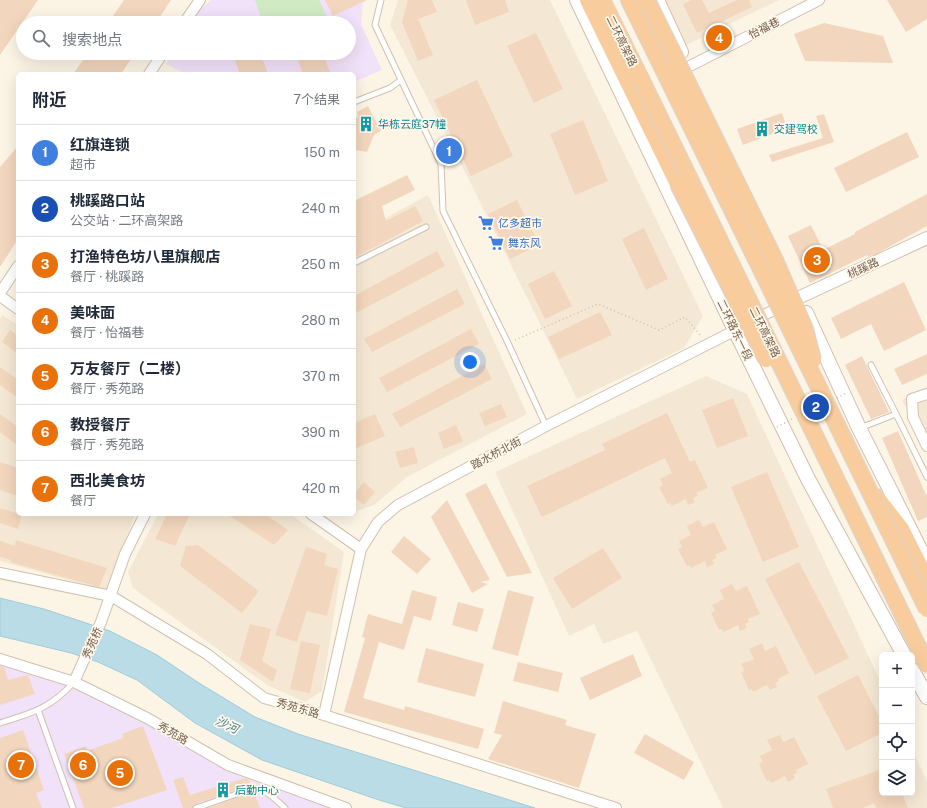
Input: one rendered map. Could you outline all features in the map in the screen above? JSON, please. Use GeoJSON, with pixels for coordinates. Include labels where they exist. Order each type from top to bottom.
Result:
{"type":"FeatureCollection","features":[{"type":"Feature","properties":{"kind":"highway"},"geometry":{"type":"LineString","coordinates":[[588,0],[678,184],[795,415],[819,456],[837,479]]}},
{"type":"Feature","properties":{"kind":"highway","name":"二环高架路"},"geometry":{"type":"LineString","coordinates":[[602,0],[927,665]]}},
{"type":"Feature","properties":{"kind":"highway"},"geometry":{"type":"LineString","coordinates":[[629,0],[927,609]]}},
{"type":"Feature","properties":{"kind":"highway"},"geometry":{"type":"LineString","coordinates":[[647,0],[781,274],[805,329],[821,393]]}},
{"type":"Feature","properties":{"kind":"highway"},"geometry":{"type":"LineString","coordinates":[[865,482],[901,529],[927,580]]}},
{"type":"Feature","properties":{"kind":"main road","name":"二环路东一段"},"geometry":{"type":"LineString","coordinates":[[577,0],[808,479],[902,652]]}},
{"type":"Feature","properties":{"kind":"main road"},"geometry":{"type":"LineString","coordinates":[[657,0],[859,428],[927,563]]}},
{"type":"Feature","properties":{"kind":"main road"},"geometry":{"type":"LineString","coordinates":[[915,675],[927,697]]}},
{"type":"Feature","properties":{"kind":"street"},"geometry":{"type":"LineString","coordinates":[[189,16],[200,0]]}},
{"type":"Feature","properties":{"kind":"street","name":"怡福巷"},"geometry":{"type":"LineString","coordinates":[[688,67],[819,0]]}},
{"type":"Feature","properties":{"kind":"street"},"geometry":{"type":"LineString","coordinates":[[150,72],[159,60]]}},
{"type":"Feature","properties":{"kind":"street","name":"桃蹊路"},"geometry":{"type":"LineString","coordinates":[[798,298],[927,238]]}},
{"type":"Feature","properties":{"kind":"street"},"geometry":{"type":"LineString","coordinates":[[0,292],[16,269]]}},
{"type":"Feature","properties":{"kind":"street"},"geometry":{"type":"LineString","coordinates":[[0,296],[16,308]]}},
{"type":"Feature","properties":{"kind":"street","name":"踏水桥北街"},"geometry":{"type":"LineString","coordinates":[[324,715],[361,549],[378,522],[398,505],[546,426],[798,298]]}},
{"type":"Feature","properties":{"kind":"street"},"geometry":{"type":"LineString","coordinates":[[927,394],[912,399],[913,417],[927,446]]}},
{"type":"Feature","properties":{"kind":"street","name":"秀苑桥"},"geometry":{"type":"LineString","coordinates":[[74,682],[101,622],[125,554],[144,516]]}},
{"type":"Feature","properties":{"kind":"street"},"geometry":{"type":"LineString","coordinates":[[313,516],[361,549]]}},
{"type":"Feature","properties":{"kind":"street","name":"秀苑东路"},"geometry":{"type":"LineString","coordinates":[[0,573],[111,596],[206,654],[264,698],[324,715],[616,808]]}},
{"type":"Feature","properties":{"kind":"street","name":"秀苑路"},"geometry":{"type":"LineString","coordinates":[[0,658],[74,682],[146,718],[228,766],[346,808]]}},
{"type":"Feature","properties":{"kind":"lane"},"geometry":{"type":"LineString","coordinates":[[381,0],[375,25],[441,164],[443,211],[546,426]]}},
{"type":"Feature","properties":{"kind":"lane"},"geometry":{"type":"LineString","coordinates":[[356,101],[390,88],[401,80]]}},
{"type":"Feature","properties":{"kind":"lane"},"geometry":{"type":"LineString","coordinates":[[356,262],[426,227]]}},
{"type":"Feature","properties":{"kind":"lane"},"geometry":{"type":"LineString","coordinates":[[871,365],[927,477]]}},
{"type":"Feature","properties":{"kind":"lane"},"geometry":{"type":"LineString","coordinates":[[859,428],[896,414]]}},
{"type":"Feature","properties":{"kind":"lane"},"geometry":{"type":"LineString","coordinates":[[0,723],[38,710],[57,699],[74,682]]}},
{"type":"Feature","properties":{"kind":"lane"},"geometry":{"type":"LineString","coordinates":[[38,710],[73,808]]}},
{"type":"Feature","properties":{"kind":"lane"},"geometry":{"type":"LineString","coordinates":[[196,808],[254,788],[260,789],[267,793],[285,808]]}},
{"type":"Feature","properties":{"kind":"path"},"geometry":{"type":"LineString","coordinates":[[508,344],[598,304],[659,330],[685,317],[708,344]]}},
{"type":"Feature","properties":{"kind":"shaded area"},"geometry":{"type":"Polygon","coordinates":[[[211,0],[363,0],[361,24],[382,70],[356,81],[356,72],[182,72],[166,64],[168,60],[356,60],[356,16],[194,16],[211,0]]]}},
{"type":"Feature","properties":{"kind":"shaded area"},"geometry":{"type":"Polygon","coordinates":[[[398,0],[550,0],[703,316],[684,348],[577,399],[470,182],[390,25],[398,0]]]}},
{"type":"Feature","properties":{"kind":"shaded area"},"geometry":{"type":"Polygon","coordinates":[[[666,0],[779,0],[686,45],[666,0]]]}},
{"type":"Feature","properties":{"kind":"shaded area"},"geometry":{"type":"Polygon","coordinates":[[[428,195],[527,414],[407,477],[374,505],[356,511],[356,234],[428,195]]]}},
{"type":"Feature","properties":{"kind":"shaded area"},"geometry":{"type":"Polygon","coordinates":[[[2,315],[16,324],[16,516],[134,516],[107,591],[0,561],[0,319],[2,315]]]}},
{"type":"Feature","properties":{"kind":"shaded area"},"geometry":{"type":"Polygon","coordinates":[[[706,376],[747,394],[879,679],[879,796],[915,796],[915,755],[927,781],[927,808],[723,808],[637,631],[603,644],[594,624],[569,636],[495,472],[706,376]]]}},
{"type":"Feature","properties":{"kind":"shaded area"},"geometry":{"type":"Polygon","coordinates":[[[927,387],[927,451],[902,400],[927,387]]]}},
{"type":"Feature","properties":{"kind":"shaded area"},"geometry":{"type":"Polygon","coordinates":[[[157,516],[293,516],[344,552],[322,691],[305,702],[267,685],[133,588],[128,572],[157,516]]]}},
{"type":"Feature","properties":{"kind":"shaded area"},"geometry":{"type":"Polygon","coordinates":[[[0,662],[65,683],[68,689],[80,688],[155,728],[333,808],[0,808],[0,662]]]}},
{"type":"Feature","properties":{"kind":"green space"},"geometry":{"type":"Polygon","coordinates":[[[255,0],[319,0],[327,16],[261,16],[255,0]]]}},
{"type":"Feature","properties":{"kind":"water","name":"沙河"},"geometry":{"type":"Polygon","coordinates":[[[0,598],[44,609],[110,631],[157,655],[199,683],[255,717],[298,734],[535,808],[406,808],[262,760],[195,723],[137,680],[98,662],[71,653],[0,636],[0,598]]]}},
{"type":"Feature","properties":{"kind":"pier"},"geometry":{"type":"Polygon","coordinates":[[[94,624],[105,627],[90,661],[79,657],[94,624]]]}},
{"type":"Feature","properties":{"kind":"building"},"geometry":{"type":"Polygon","coordinates":[[[0,0],[38,0],[27,16],[16,16],[16,32],[0,55],[0,0]]]}},
{"type":"Feature","properties":{"kind":"building"},"geometry":{"type":"Polygon","coordinates":[[[124,0],[171,0],[161,16],[113,16],[124,0]]]}},
{"type":"Feature","properties":{"kind":"building"},"geometry":{"type":"Polygon","coordinates":[[[325,0],[367,0],[333,16],[325,0]]]}},
{"type":"Feature","properties":{"kind":"building"},"geometry":{"type":"Polygon","coordinates":[[[408,0],[432,0],[437,12],[418,19],[433,55],[418,61],[402,22],[408,0]]]}},
{"type":"Feature","properties":{"kind":"building"},"geometry":{"type":"Polygon","coordinates":[[[466,0],[505,0],[509,12],[475,25],[466,0]]]}},
{"type":"Feature","properties":{"kind":"building"},"geometry":{"type":"Polygon","coordinates":[[[692,0],[702,0],[709,13],[737,0],[749,0],[752,7],[697,33],[683,4],[692,0]]]}},
{"type":"Feature","properties":{"kind":"building"},"geometry":{"type":"Polygon","coordinates":[[[887,0],[927,0],[927,19],[906,32],[887,0]]]}},
{"type":"Feature","properties":{"kind":"building"},"geometry":{"type":"Polygon","coordinates":[[[824,23],[883,36],[893,63],[805,61],[794,34],[824,23]]]}},
{"type":"Feature","properties":{"kind":"building"},"geometry":{"type":"Polygon","coordinates":[[[536,33],[563,89],[534,103],[507,46],[536,33]]]}},
{"type":"Feature","properties":{"kind":"building"},"geometry":{"type":"Polygon","coordinates":[[[83,60],[130,60],[122,72],[74,72],[83,60]]]}},
{"type":"Feature","properties":{"kind":"building"},"geometry":{"type":"Polygon","coordinates":[[[235,60],[263,60],[267,72],[239,72],[235,60]]]}},
{"type":"Feature","properties":{"kind":"building"},"geometry":{"type":"Polygon","coordinates":[[[325,60],[330,72],[302,72],[298,61],[325,60]]]}},
{"type":"Feature","properties":{"kind":"building"},"geometry":{"type":"Polygon","coordinates":[[[477,80],[513,156],[471,176],[434,100],[477,80]]]}},
{"type":"Feature","properties":{"kind":"building","name":"华栋云庭37幢"},"geometry":{"type":"Polygon","coordinates":[[[368,106],[381,131],[374,135],[367,152],[356,150],[357,112],[368,106]]]}},
{"type":"Feature","properties":{"kind":"building","name":"交建驾校"},"geometry":{"type":"Polygon","coordinates":[[[782,113],[787,128],[743,145],[737,129],[782,113]]]}},
{"type":"Feature","properties":{"kind":"building"},"geometry":{"type":"Polygon","coordinates":[[[824,114],[834,142],[772,162],[769,155],[823,138],[816,116],[824,114]]]}},
{"type":"Feature","properties":{"kind":"building"},"geometry":{"type":"Polygon","coordinates":[[[583,120],[608,181],[575,195],[550,134],[583,120]]]}},
{"type":"Feature","properties":{"kind":"building"},"geometry":{"type":"Polygon","coordinates":[[[907,132],[919,157],[846,192],[834,168],[907,132]]]}},
{"type":"Feature","properties":{"kind":"building"},"geometry":{"type":"Polygon","coordinates":[[[16,148],[16,242],[0,267],[0,167],[16,148]]]}},
{"type":"Feature","properties":{"kind":"building"},"geometry":{"type":"Polygon","coordinates":[[[407,175],[415,190],[382,206],[386,221],[415,206],[423,221],[356,257],[356,200],[407,175]]]}},
{"type":"Feature","properties":{"kind":"building"},"geometry":{"type":"Polygon","coordinates":[[[927,194],[927,226],[876,254],[868,257],[867,255],[810,283],[788,236],[811,225],[823,250],[927,194]]]}},
{"type":"Feature","properties":{"kind":"building"},"geometry":{"type":"Polygon","coordinates":[[[517,200],[539,245],[510,259],[488,214],[517,200]]]}},
{"type":"Feature","properties":{"kind":"building"},"geometry":{"type":"Polygon","coordinates":[[[644,228],[668,279],[646,290],[622,239],[644,228]]]}},
{"type":"Feature","properties":{"kind":"building"},"geometry":{"type":"Polygon","coordinates":[[[437,251],[445,266],[356,313],[356,295],[437,251]]]}},
{"type":"Feature","properties":{"kind":"building"},"geometry":{"type":"Polygon","coordinates":[[[554,271],[572,306],[545,319],[528,284],[554,271]]]}},
{"type":"Feature","properties":{"kind":"building"},"geometry":{"type":"Polygon","coordinates":[[[904,282],[926,330],[884,351],[871,324],[841,339],[831,318],[904,282]]]}},
{"type":"Feature","properties":{"kind":"building"},"geometry":{"type":"Polygon","coordinates":[[[457,289],[465,304],[372,352],[364,339],[457,289]]]}},
{"type":"Feature","properties":{"kind":"building"},"geometry":{"type":"Polygon","coordinates":[[[600,312],[612,335],[559,359],[548,337],[600,312]]]}},
{"type":"Feature","properties":{"kind":"building"},"geometry":{"type":"Polygon","coordinates":[[[471,329],[479,344],[387,392],[379,378],[471,329]]]}},
{"type":"Feature","properties":{"kind":"building"},"geometry":{"type":"Polygon","coordinates":[[[10,330],[16,334],[16,352],[2,342],[10,330]]]}},
{"type":"Feature","properties":{"kind":"building"},"geometry":{"type":"Polygon","coordinates":[[[927,354],[927,374],[902,385],[894,369],[927,354]]]}},
{"type":"Feature","properties":{"kind":"building"},"geometry":{"type":"Polygon","coordinates":[[[862,356],[889,412],[871,419],[845,365],[862,356]]]}},
{"type":"Feature","properties":{"kind":"building"},"geometry":{"type":"Polygon","coordinates":[[[484,364],[492,379],[400,427],[392,414],[484,364]]]}},
{"type":"Feature","properties":{"kind":"building"},"geometry":{"type":"Polygon","coordinates":[[[0,367],[16,379],[16,397],[0,385],[0,367]]]}},
{"type":"Feature","properties":{"kind":"building"},"geometry":{"type":"Polygon","coordinates":[[[733,398],[748,436],[717,448],[702,410],[733,398]]]}},
{"type":"Feature","properties":{"kind":"building"},"geometry":{"type":"Polygon","coordinates":[[[501,404],[507,417],[485,426],[479,413],[501,404]]]}},
{"type":"Feature","properties":{"kind":"building"},"geometry":{"type":"Polygon","coordinates":[[[667,413],[690,462],[695,460],[708,488],[696,493],[698,496],[693,498],[695,502],[688,505],[686,499],[672,506],[670,503],[668,504],[659,487],[663,485],[660,479],[672,473],[665,458],[542,517],[527,486],[605,450],[602,444],[667,413]]]}},
{"type":"Feature","properties":{"kind":"building"},"geometry":{"type":"Polygon","coordinates":[[[0,414],[16,426],[16,444],[0,432],[0,414]]]}},
{"type":"Feature","properties":{"kind":"building"},"geometry":{"type":"Polygon","coordinates":[[[375,414],[385,436],[356,448],[356,422],[375,414]]]}},
{"type":"Feature","properties":{"kind":"building"},"geometry":{"type":"Polygon","coordinates":[[[456,425],[463,441],[444,449],[438,433],[456,425]]]}},
{"type":"Feature","properties":{"kind":"building"},"geometry":{"type":"Polygon","coordinates":[[[898,431],[927,497],[927,517],[918,521],[882,438],[898,431]]]}},
{"type":"Feature","properties":{"kind":"building"},"geometry":{"type":"Polygon","coordinates":[[[414,447],[418,463],[400,468],[395,452],[414,447]]]}},
{"type":"Feature","properties":{"kind":"building"},"geometry":{"type":"Polygon","coordinates":[[[0,462],[16,467],[16,495],[0,490],[0,462]]]}},
{"type":"Feature","properties":{"kind":"building"},"geometry":{"type":"Polygon","coordinates":[[[767,472],[799,547],[763,562],[731,487],[767,472]]]}},
{"type":"Feature","properties":{"kind":"building"},"geometry":{"type":"Polygon","coordinates":[[[364,482],[375,492],[364,505],[356,499],[356,492],[364,482]]]}},
{"type":"Feature","properties":{"kind":"building"},"geometry":{"type":"Polygon","coordinates":[[[486,483],[532,573],[507,577],[465,494],[486,483]]]}},
{"type":"Feature","properties":{"kind":"building"},"geometry":{"type":"Polygon","coordinates":[[[447,500],[490,580],[480,582],[488,584],[472,593],[431,517],[447,500]]]}},
{"type":"Feature","properties":{"kind":"building"},"geometry":{"type":"Polygon","coordinates":[[[0,508],[16,513],[16,516],[22,516],[18,529],[0,523],[0,508]]]}},
{"type":"Feature","properties":{"kind":"building"},"geometry":{"type":"Polygon","coordinates":[[[166,516],[189,516],[175,546],[155,539],[166,516]]]}},
{"type":"Feature","properties":{"kind":"building"},"geometry":{"type":"Polygon","coordinates":[[[230,516],[268,516],[288,530],[274,545],[230,516]]]}},
{"type":"Feature","properties":{"kind":"building"},"geometry":{"type":"Polygon","coordinates":[[[699,520],[703,527],[714,522],[727,549],[715,555],[717,558],[712,560],[714,564],[707,567],[705,561],[691,568],[689,565],[687,566],[678,549],[682,547],[679,541],[691,535],[687,526],[699,520]]]}},
{"type":"Feature","properties":{"kind":"building"},"geometry":{"type":"Polygon","coordinates":[[[404,536],[431,559],[417,574],[391,552],[404,536]]]}},
{"type":"Feature","properties":{"kind":"building"},"geometry":{"type":"Polygon","coordinates":[[[16,540],[107,568],[99,587],[10,562],[11,560],[0,557],[0,541],[15,546],[16,540]]]}},
{"type":"Feature","properties":{"kind":"building"},"geometry":{"type":"Polygon","coordinates":[[[198,545],[259,591],[242,613],[180,566],[186,546],[198,545]]]}},
{"type":"Feature","properties":{"kind":"building"},"geometry":{"type":"Polygon","coordinates":[[[306,547],[327,554],[324,565],[338,569],[327,616],[307,611],[297,642],[275,635],[306,547]]]}},
{"type":"Feature","properties":{"kind":"building"},"geometry":{"type":"Polygon","coordinates":[[[603,548],[622,578],[572,609],[553,578],[603,548]]]}},
{"type":"Feature","properties":{"kind":"building"},"geometry":{"type":"Polygon","coordinates":[[[799,562],[849,658],[815,675],[765,579],[799,562]]]}},
{"type":"Feature","properties":{"kind":"building"},"geometry":{"type":"Polygon","coordinates":[[[732,584],[736,591],[747,586],[760,614],[748,619],[749,622],[745,624],[747,628],[740,631],[738,625],[724,632],[722,629],[719,630],[711,613],[715,611],[712,605],[724,599],[720,590],[732,584]]]}},
{"type":"Feature","properties":{"kind":"building"},"geometry":{"type":"Polygon","coordinates":[[[412,590],[437,597],[431,621],[414,616],[404,650],[379,642],[363,698],[404,710],[405,706],[484,729],[478,749],[344,712],[365,638],[362,637],[368,614],[402,624],[412,590]]]}},
{"type":"Feature","properties":{"kind":"building"},"geometry":{"type":"Polygon","coordinates":[[[508,590],[534,597],[518,656],[492,649],[508,590]]]}},
{"type":"Feature","properties":{"kind":"building"},"geometry":{"type":"Polygon","coordinates":[[[458,602],[484,609],[477,632],[452,625],[458,602]]]}},
{"type":"Feature","properties":{"kind":"building"},"geometry":{"type":"Polygon","coordinates":[[[250,624],[271,629],[262,661],[277,670],[273,682],[240,660],[250,624]]]}},
{"type":"Feature","properties":{"kind":"building"},"geometry":{"type":"Polygon","coordinates":[[[301,641],[320,645],[310,693],[290,689],[301,641]]]}},
{"type":"Feature","properties":{"kind":"building"},"geometry":{"type":"Polygon","coordinates":[[[762,643],[765,651],[776,646],[789,673],[778,679],[779,681],[775,683],[777,687],[770,690],[767,685],[753,692],[752,689],[749,690],[741,672],[745,671],[741,664],[754,659],[749,649],[762,643]]]}},
{"type":"Feature","properties":{"kind":"building"},"geometry":{"type":"Polygon","coordinates":[[[426,648],[484,664],[475,697],[417,682],[426,648]]]}},
{"type":"Feature","properties":{"kind":"building"},"geometry":{"type":"Polygon","coordinates":[[[633,654],[642,676],[590,700],[580,678],[633,654]]]}},
{"type":"Feature","properties":{"kind":"building"},"geometry":{"type":"Polygon","coordinates":[[[518,662],[563,673],[558,692],[513,681],[518,662]]]}},
{"type":"Feature","properties":{"kind":"building"},"geometry":{"type":"Polygon","coordinates":[[[0,666],[4,667],[8,680],[28,675],[35,694],[0,705],[0,666]]]}},
{"type":"Feature","properties":{"kind":"building"},"geometry":{"type":"Polygon","coordinates":[[[858,675],[879,716],[879,734],[846,751],[817,696],[858,675]]]}},
{"type":"Feature","properties":{"kind":"building"},"geometry":{"type":"Polygon","coordinates":[[[503,701],[567,720],[565,725],[596,734],[579,788],[488,759],[502,735],[494,733],[503,701]]]}},
{"type":"Feature","properties":{"kind":"building"},"geometry":{"type":"Polygon","coordinates":[[[143,726],[167,790],[112,808],[84,808],[64,754],[86,746],[87,751],[123,738],[122,734],[143,726]]]}},
{"type":"Feature","properties":{"kind":"building"},"geometry":{"type":"Polygon","coordinates":[[[23,730],[44,790],[36,793],[42,808],[0,808],[0,738],[23,730]]]}},
{"type":"Feature","properties":{"kind":"building"},"geometry":{"type":"Polygon","coordinates":[[[645,734],[694,762],[684,780],[634,753],[645,734]]]}},
{"type":"Feature","properties":{"kind":"building"},"geometry":{"type":"Polygon","coordinates":[[[780,735],[783,742],[794,737],[808,764],[796,770],[797,773],[793,775],[795,778],[788,782],[785,776],[771,783],[770,780],[767,781],[759,764],[763,762],[760,756],[772,750],[767,740],[780,735]]]}},
{"type":"Feature","properties":{"kind":"building"},"geometry":{"type":"Polygon","coordinates":[[[879,770],[879,796],[903,796],[908,808],[876,808],[874,803],[862,808],[833,808],[826,789],[879,770]]]}},
{"type":"Feature","properties":{"kind":"building"},"geometry":{"type":"Polygon","coordinates":[[[183,777],[190,795],[246,778],[249,780],[251,785],[195,804],[192,808],[183,808],[173,780],[183,777]]]}},
{"type":"Feature","properties":{"kind":"building"},"geometry":{"type":"Polygon","coordinates":[[[253,792],[260,808],[208,808],[253,792]]]}},
{"type":"Feature","properties":{"kind":"place","name":"美味面"},"geometry":{"type":"Point","coordinates":[719,38]}},
{"type":"Feature","properties":{"kind":"place","name":"华栋云庭37幢"},"geometry":{"type":"Point","coordinates":[366,124]}},
{"type":"Feature","properties":{"kind":"place","name":"交建驾校"},"geometry":{"type":"Point","coordinates":[762,129]}},
{"type":"Feature","properties":{"kind":"place","name":"红旗连锁"},"geometry":{"type":"Point","coordinates":[449,151]}},
{"type":"Feature","properties":{"kind":"place","name":"亿多超市"},"geometry":{"type":"Point","coordinates":[486,223]}},
{"type":"Feature","properties":{"kind":"place","name":"舞东风"},"geometry":{"type":"Point","coordinates":[496,243]}},
{"type":"Feature","properties":{"kind":"place","name":"打渔特色坊八里旗舰店"},"geometry":{"type":"Point","coordinates":[817,260]}},
{"type":"Feature","properties":{"kind":"place","name":"桃蹊路口站"},"geometry":{"type":"Point","coordinates":[816,407]}},
{"type":"Feature","properties":{"kind":"place","name":"西北美食坊"},"geometry":{"type":"Point","coordinates":[21,765]}},
{"type":"Feature","properties":{"kind":"place","name":"教授餐厅"},"geometry":{"type":"Point","coordinates":[83,765]}},
{"type":"Feature","properties":{"kind":"place","name":"万友餐厅（二楼）"},"geometry":{"type":"Point","coordinates":[120,773]}},
{"type":"Feature","properties":{"kind":"place","name":"后勤中心"},"geometry":{"type":"Point","coordinates":[223,790]}}]}
